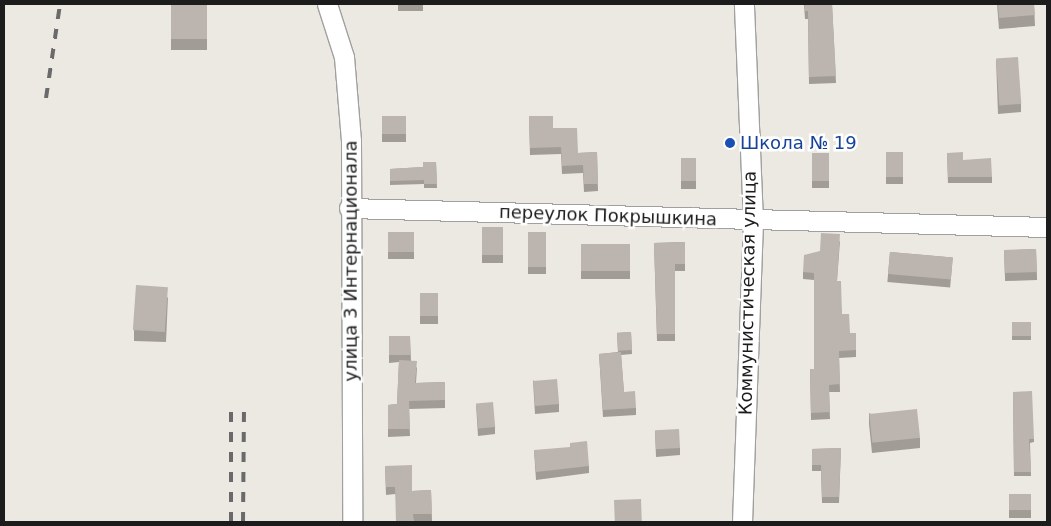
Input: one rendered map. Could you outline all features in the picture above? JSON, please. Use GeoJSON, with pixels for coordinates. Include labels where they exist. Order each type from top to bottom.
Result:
{"type":"FeatureCollection","features":[{"type":"Feature","properties":{"kind":"street","name":"улица 3 Интернационала"},"geometry":{"type":"LineString","coordinates":[[326,4],[344,57],[351,141],[349,208],[352,522]]}},
{"type":"Feature","properties":{"kind":"street","name":"Коммунистическая улица"},"geometry":{"type":"LineString","coordinates":[[742,522],[753,221],[744,4]]}},
{"type":"Feature","properties":{"kind":"street","name":"переулок Покрышкина"},"geometry":{"type":"LineString","coordinates":[[349,208],[753,221],[1047,227]]}},
{"type":"Feature","properties":{"kind":"building"},"geometry":{"type":"Polygon","coordinates":[[[171,4],[207,4],[207,39],[171,39],[171,4]]]}},
{"type":"Feature","properties":{"kind":"building"},"geometry":{"type":"Polygon","coordinates":[[[805,4],[832,4],[836,76],[809,77],[808,11],[805,11],[805,4]]]}},
{"type":"Feature","properties":{"kind":"building"},"geometry":{"type":"Polygon","coordinates":[[[998,4],[1034,4],[1035,15],[999,18],[998,4]]]}},
{"type":"Feature","properties":{"kind":"building"},"geometry":{"type":"Polygon","coordinates":[[[1018,57],[1021,104],[999,105],[996,59],[1018,57]]]}},
{"type":"Feature","properties":{"kind":"building"},"geometry":{"type":"Polygon","coordinates":[[[382,116],[406,116],[406,134],[382,134],[382,116]]]}},
{"type":"Feature","properties":{"kind":"building"},"geometry":{"type":"Polygon","coordinates":[[[529,116],[553,116],[553,128],[577,128],[578,153],[597,152],[598,184],[584,184],[583,165],[562,166],[561,147],[530,148],[529,116]]]}},
{"type":"Feature","properties":{"kind":"building"},"geometry":{"type":"Polygon","coordinates":[[[886,152],[903,152],[903,177],[886,177],[886,152]]]}},
{"type":"Feature","properties":{"kind":"building"},"geometry":{"type":"Polygon","coordinates":[[[963,152],[963,160],[991,158],[992,177],[948,177],[947,153],[963,152]]]}},
{"type":"Feature","properties":{"kind":"building"},"geometry":{"type":"Polygon","coordinates":[[[812,153],[829,153],[829,181],[812,181],[812,153]]]}},
{"type":"Feature","properties":{"kind":"building"},"geometry":{"type":"Polygon","coordinates":[[[681,158],[696,158],[696,181],[681,181],[681,158]]]}},
{"type":"Feature","properties":{"kind":"building"},"geometry":{"type":"Polygon","coordinates":[[[423,162],[436,162],[437,184],[424,184],[424,180],[390,181],[390,169],[423,167],[423,162]]]}},
{"type":"Feature","properties":{"kind":"building"},"geometry":{"type":"Polygon","coordinates":[[[482,227],[503,227],[503,255],[482,255],[482,227]]]}},
{"type":"Feature","properties":{"kind":"building"},"geometry":{"type":"Polygon","coordinates":[[[388,232],[414,232],[414,252],[388,252],[388,232]]]}},
{"type":"Feature","properties":{"kind":"building"},"geometry":{"type":"Polygon","coordinates":[[[528,232],[546,232],[546,267],[528,267],[528,232]]]}},
{"type":"Feature","properties":{"kind":"building"},"geometry":{"type":"Polygon","coordinates":[[[821,233],[840,234],[837,281],[841,281],[842,314],[849,314],[850,333],[856,333],[856,350],[839,351],[840,384],[829,385],[830,412],[811,413],[810,369],[814,369],[814,273],[803,272],[804,255],[820,251],[821,233]]]}},
{"type":"Feature","properties":{"kind":"building"},"geometry":{"type":"Polygon","coordinates":[[[685,242],[685,264],[675,264],[675,334],[657,334],[654,243],[685,242]]]}},
{"type":"Feature","properties":{"kind":"building"},"geometry":{"type":"Polygon","coordinates":[[[581,244],[630,244],[630,271],[581,271],[581,244]]]}},
{"type":"Feature","properties":{"kind":"building"},"geometry":{"type":"Polygon","coordinates":[[[1036,249],[1037,272],[1005,273],[1004,250],[1036,249]]]}},
{"type":"Feature","properties":{"kind":"building"},"geometry":{"type":"Polygon","coordinates":[[[890,252],[953,257],[951,279],[888,274],[890,252]]]}},
{"type":"Feature","properties":{"kind":"building"},"geometry":{"type":"Polygon","coordinates":[[[136,285],[168,287],[165,332],[133,330],[136,285]]]}},
{"type":"Feature","properties":{"kind":"building"},"geometry":{"type":"Polygon","coordinates":[[[420,293],[438,293],[438,316],[420,316],[420,293]]]}},
{"type":"Feature","properties":{"kind":"building"},"geometry":{"type":"Polygon","coordinates":[[[1012,322],[1031,322],[1031,336],[1012,336],[1012,322]]]}},
{"type":"Feature","properties":{"kind":"building"},"geometry":{"type":"Polygon","coordinates":[[[631,332],[632,350],[618,351],[617,333],[631,332]]]}},
{"type":"Feature","properties":{"kind":"building"},"geometry":{"type":"Polygon","coordinates":[[[389,336],[410,336],[410,355],[389,355],[389,336]]]}},
{"type":"Feature","properties":{"kind":"building"},"geometry":{"type":"Polygon","coordinates":[[[621,352],[624,392],[635,391],[636,408],[603,410],[599,354],[621,352]]]}},
{"type":"Feature","properties":{"kind":"building"},"geometry":{"type":"Polygon","coordinates":[[[399,360],[417,361],[415,383],[445,382],[445,400],[409,401],[410,429],[388,429],[388,405],[397,404],[399,360]]]}},
{"type":"Feature","properties":{"kind":"building"},"geometry":{"type":"Polygon","coordinates":[[[557,379],[559,404],[535,406],[533,381],[557,379]]]}},
{"type":"Feature","properties":{"kind":"building"},"geometry":{"type":"Polygon","coordinates":[[[1032,391],[1034,439],[1029,439],[1031,472],[1014,472],[1013,392],[1032,391]]]}},
{"type":"Feature","properties":{"kind":"building"},"geometry":{"type":"Polygon","coordinates":[[[493,402],[495,427],[478,428],[476,403],[493,402]]]}},
{"type":"Feature","properties":{"kind":"building"},"geometry":{"type":"Polygon","coordinates":[[[917,409],[920,438],[872,443],[869,414],[917,409]]]}},
{"type":"Feature","properties":{"kind":"building"},"geometry":{"type":"Polygon","coordinates":[[[679,429],[680,448],[656,449],[655,430],[679,429]]]}},
{"type":"Feature","properties":{"kind":"building"},"geometry":{"type":"Polygon","coordinates":[[[587,441],[589,466],[536,472],[534,450],[570,447],[570,443],[587,441]]]}},
{"type":"Feature","properties":{"kind":"building"},"geometry":{"type":"Polygon","coordinates":[[[841,448],[839,497],[822,497],[821,465],[812,465],[812,449],[841,448]]]}},
{"type":"Feature","properties":{"kind":"building"},"geometry":{"type":"Polygon","coordinates":[[[412,465],[412,491],[431,490],[432,514],[413,514],[414,522],[396,522],[395,487],[386,487],[385,466],[412,465]]]}},
{"type":"Feature","properties":{"kind":"building"},"geometry":{"type":"Polygon","coordinates":[[[1009,494],[1031,494],[1031,510],[1009,510],[1009,494]]]}},
{"type":"Feature","properties":{"kind":"building"},"geometry":{"type":"Polygon","coordinates":[[[641,499],[642,522],[615,522],[614,500],[641,499]]]}},
{"type":"Feature","properties":{"kind":"railway"},"geometry":{"type":"LineString","coordinates":[[46,98],[60,4]]}},
{"type":"Feature","properties":{"kind":"railway"},"geometry":{"type":"LineString","coordinates":[[231,412],[231,522]]}},
{"type":"Feature","properties":{"kind":"railway"},"geometry":{"type":"LineString","coordinates":[[243,522],[244,412]]}},
{"type":"Feature","properties":{"kind":"place","name":"Школа № 19"},"geometry":{"type":"Point","coordinates":[730,143]}}]}
